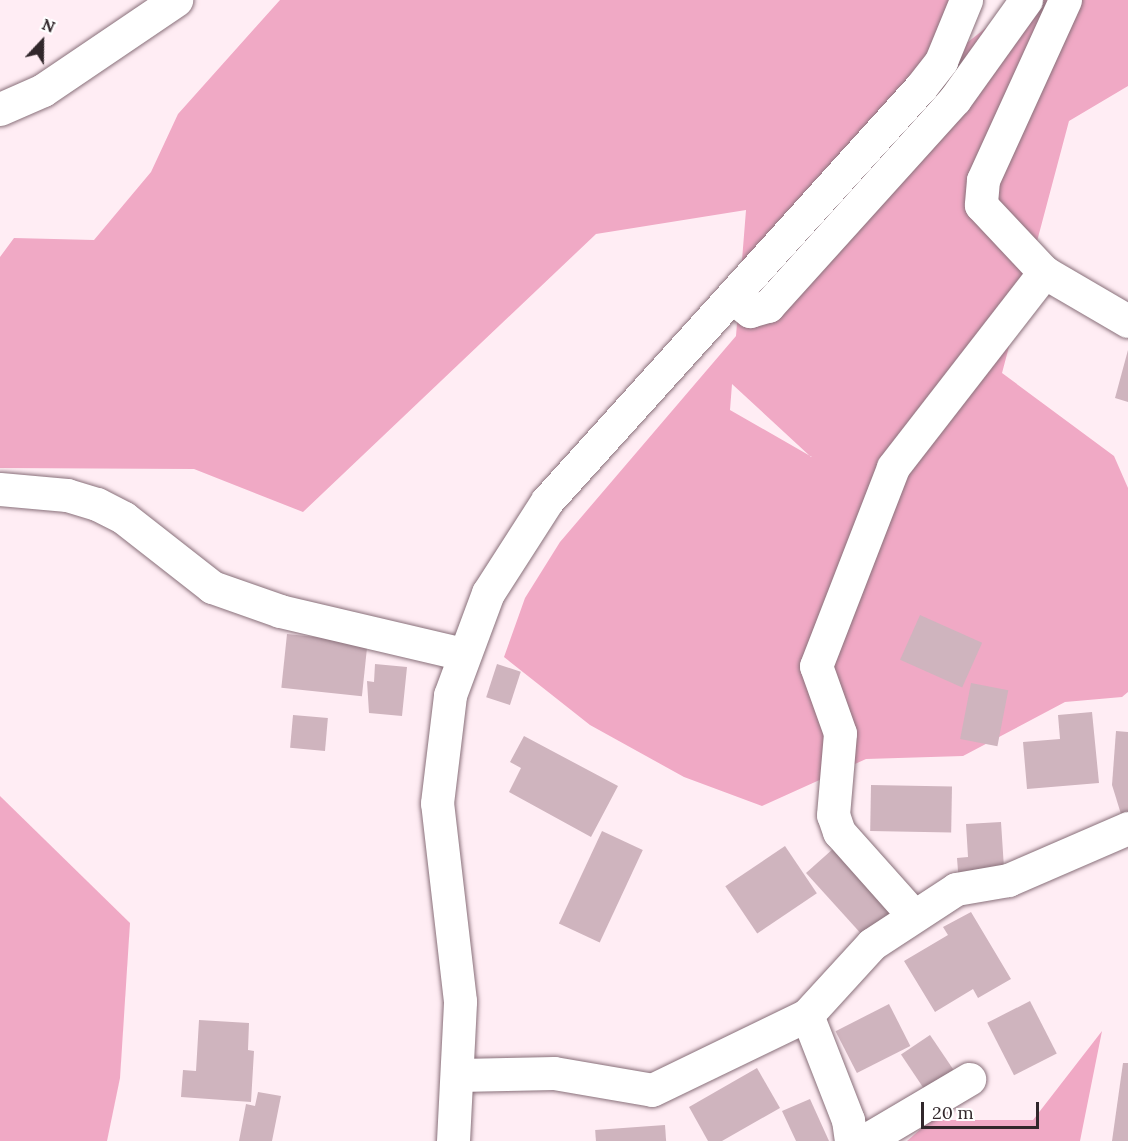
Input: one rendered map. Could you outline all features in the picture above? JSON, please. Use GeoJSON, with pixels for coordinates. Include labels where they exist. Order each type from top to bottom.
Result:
{"type":"FeatureCollection","features":[{"type":"Feature","properties":{"kind":"street"},"geometry":{"type":"LineString","coordinates":[[0,109],[43,90],[176,0]]}},
{"type":"Feature","properties":{"kind":"street"},"geometry":{"type":"LineString","coordinates":[[453,1141],[459,1075],[460,1001],[437,803],[443,738],[463,654],[488,593],[548,501],[934,70],[966,0]]}},
{"type":"Feature","properties":{"kind":"street"},"geometry":{"type":"LineString","coordinates":[[732,297],[750,311],[768,306],[955,99],[1026,0]]}},
{"type":"Feature","properties":{"kind":"street"},"geometry":{"type":"LineString","coordinates":[[1065,0],[979,193],[989,216],[1044,272],[1128,321]]}},
{"type":"Feature","properties":{"kind":"street"},"geometry":{"type":"LineString","coordinates":[[913,915],[838,832],[833,815],[840,733],[816,666],[893,467],[1044,272]]}},
{"type":"Feature","properties":{"kind":"street"},"geometry":{"type":"LineString","coordinates":[[0,489],[67,495],[97,504],[132,524],[212,587],[280,611],[463,654]]}},
{"type":"Feature","properties":{"kind":"street"},"geometry":{"type":"LineString","coordinates":[[459,1075],[570,1074],[652,1090],[807,1015],[872,944],[913,915],[956,889],[1008,880],[1128,828]]}},
{"type":"Feature","properties":{"kind":"street"},"geometry":{"type":"LineString","coordinates":[[807,1015],[851,1140],[866,1140],[969,1079]]}},
{"type":"Feature","properties":{"kind":"shaded area"},"geometry":{"type":"Polygon","coordinates":[[[280,0],[962,0],[944,61],[1021,0],[1128,0],[1128,86],[1069,121],[1002,373],[1114,456],[1128,488],[1128,692],[1122,697],[1065,702],[963,756],[866,759],[762,806],[684,777],[590,725],[504,657],[525,598],[560,542],[736,336],[746,210],[596,234],[303,512],[194,469],[0,468],[0,257],[14,238],[94,240],[151,172],[178,114],[280,0]],[[732,384],[730,410],[809,455],[732,384]]]}},
{"type":"Feature","properties":{"kind":"shaded area"},"geometry":{"type":"Polygon","coordinates":[[[0,796],[130,923],[120,1078],[107,1141],[0,1141],[0,796]]]}},
{"type":"Feature","properties":{"kind":"shaded area"},"geometry":{"type":"Polygon","coordinates":[[[1102,1031],[1080,1141],[907,1141],[931,1120],[1033,1120],[1102,1031]]]}},
{"type":"Feature","properties":{"kind":"building"},"geometry":{"type":"Polygon","coordinates":[[[1128,350],[1128,402],[1115,398],[1128,350]]]}},
{"type":"Feature","properties":{"kind":"building"},"geometry":{"type":"Polygon","coordinates":[[[920,615],[982,643],[962,687],[900,660],[920,615]]]}},
{"type":"Feature","properties":{"kind":"building"},"geometry":{"type":"Polygon","coordinates":[[[287,634],[368,642],[362,696],[281,688],[287,634]]]}},
{"type":"Feature","properties":{"kind":"building"},"geometry":{"type":"Polygon","coordinates":[[[375,664],[407,667],[402,716],[369,713],[367,681],[374,682],[375,664]]]}},
{"type":"Feature","properties":{"kind":"building"},"geometry":{"type":"Polygon","coordinates":[[[497,664],[521,672],[510,705],[486,697],[497,664]]]}},
{"type":"Feature","properties":{"kind":"building"},"geometry":{"type":"Polygon","coordinates":[[[971,683],[1008,690],[997,746],[960,739],[971,683]]]}},
{"type":"Feature","properties":{"kind":"building"},"geometry":{"type":"Polygon","coordinates":[[[1092,712],[1099,783],[1027,789],[1023,742],[1060,739],[1058,715],[1092,712]]]}},
{"type":"Feature","properties":{"kind":"building"},"geometry":{"type":"Polygon","coordinates":[[[293,715],[328,718],[325,751],[290,748],[293,715]]]}},
{"type":"Feature","properties":{"kind":"building"},"geometry":{"type":"Polygon","coordinates":[[[1116,731],[1128,732],[1128,813],[1121,814],[1112,785],[1116,731]]]}},
{"type":"Feature","properties":{"kind":"building"},"geometry":{"type":"Polygon","coordinates":[[[524,736],[618,786],[591,837],[509,792],[521,768],[510,762],[524,736]]]}},
{"type":"Feature","properties":{"kind":"building"},"geometry":{"type":"Polygon","coordinates":[[[871,785],[952,786],[951,832],[870,831],[871,785]]]}},
{"type":"Feature","properties":{"kind":"building"},"geometry":{"type":"Polygon","coordinates":[[[1001,822],[1004,868],[959,884],[957,858],[968,857],[966,824],[1001,822]]]}},
{"type":"Feature","properties":{"kind":"building"},"geometry":{"type":"Polygon","coordinates":[[[602,831],[643,850],[600,942],[559,923],[602,831]]]}},
{"type":"Feature","properties":{"kind":"building"},"geometry":{"type":"Polygon","coordinates":[[[785,846],[817,893],[757,934],[725,886],[785,846]]]}},
{"type":"Feature","properties":{"kind":"building"},"geometry":{"type":"Polygon","coordinates":[[[834,848],[897,907],[864,937],[806,873],[834,848]]]}},
{"type":"Feature","properties":{"kind":"building"},"geometry":{"type":"Polygon","coordinates":[[[971,912],[1011,979],[978,998],[973,989],[935,1012],[904,961],[948,935],[943,927],[971,912]]]}},
{"type":"Feature","properties":{"kind":"building"},"geometry":{"type":"Polygon","coordinates":[[[1030,1001],[1057,1054],[1014,1075],[987,1023],[1030,1001]]]}},
{"type":"Feature","properties":{"kind":"building"},"geometry":{"type":"Polygon","coordinates":[[[889,1004],[910,1046],[857,1073],[836,1031],[889,1004]]]}},
{"type":"Feature","properties":{"kind":"building"},"geometry":{"type":"Polygon","coordinates":[[[199,1020],[249,1023],[248,1050],[254,1051],[251,1102],[181,1097],[183,1070],[196,1071],[199,1020]]]}},
{"type":"Feature","properties":{"kind":"building"},"geometry":{"type":"Polygon","coordinates":[[[930,1035],[953,1070],[924,1089],[901,1055],[930,1035]]]}},
{"type":"Feature","properties":{"kind":"building"},"geometry":{"type":"Polygon","coordinates":[[[1123,1063],[1128,1063],[1128,1141],[1112,1141],[1123,1063]]]}},
{"type":"Feature","properties":{"kind":"building"},"geometry":{"type":"Polygon","coordinates":[[[757,1068],[780,1108],[722,1141],[708,1141],[689,1107],[757,1068]]]}},
{"type":"Feature","properties":{"kind":"building"},"geometry":{"type":"Polygon","coordinates":[[[258,1092],[281,1096],[272,1141],[239,1141],[246,1104],[255,1106],[258,1092]]]}},
{"type":"Feature","properties":{"kind":"building"},"geometry":{"type":"Polygon","coordinates":[[[810,1099],[829,1141],[796,1141],[782,1111],[810,1099]]]}},
{"type":"Feature","properties":{"kind":"building"},"geometry":{"type":"Polygon","coordinates":[[[665,1125],[666,1141],[596,1141],[595,1130],[665,1125]]]}}]}
